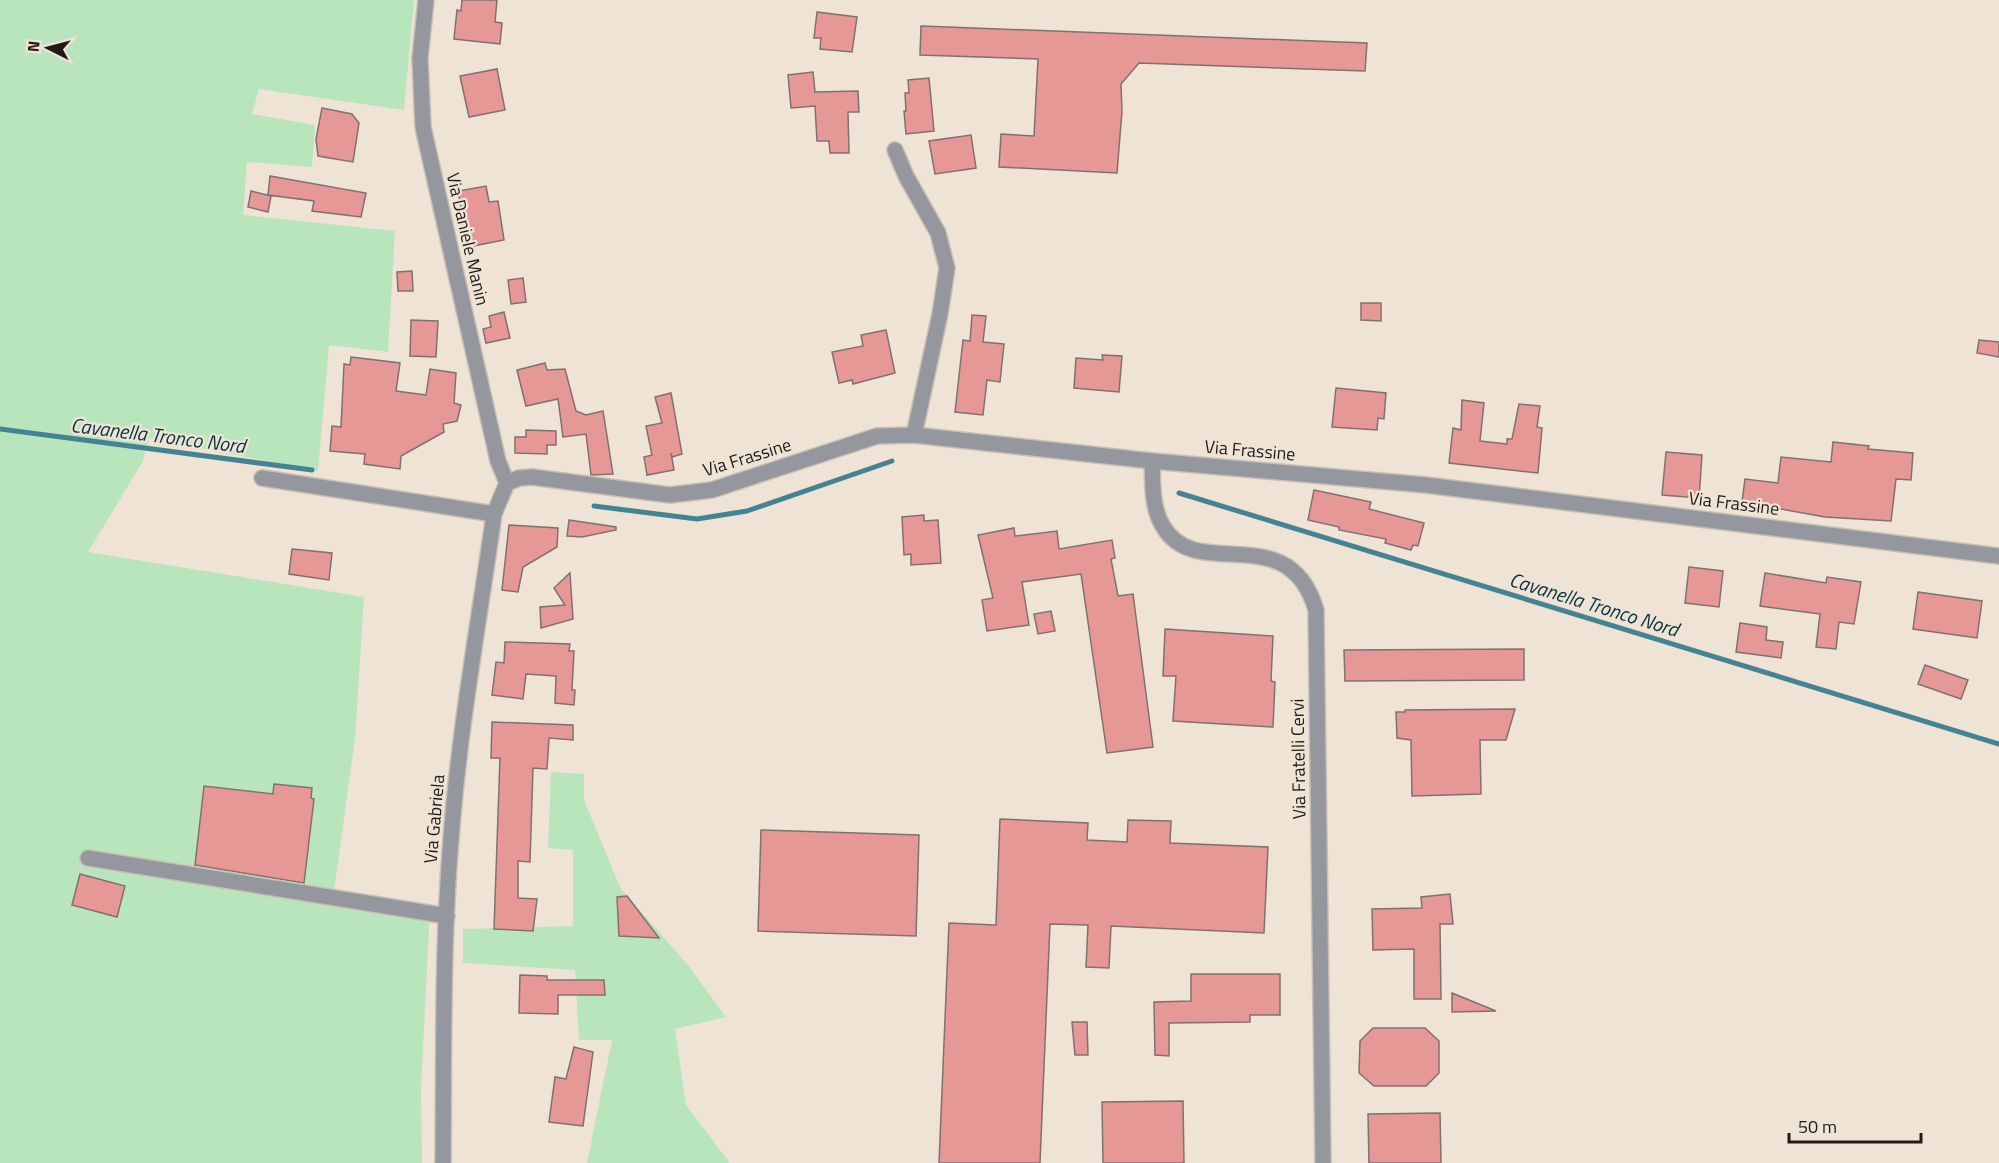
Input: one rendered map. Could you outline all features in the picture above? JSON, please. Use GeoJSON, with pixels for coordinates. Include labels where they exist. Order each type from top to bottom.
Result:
{"type":"FeatureCollection","features":[{"type":"Feature","properties":{"kind":"street","name":"Via Daniele Manin"},"geometry":{"type":"LineString","coordinates":[[426,0],[420,58],[423,127],[498,461],[507,483]]}},
{"type":"Feature","properties":{"kind":"street"},"geometry":{"type":"LineString","coordinates":[[896,150],[906,176],[938,233],[946,268],[940,314],[915,435]]}},
{"type":"Feature","properties":{"kind":"street","name":"Via Frassine"},"geometry":{"type":"LineString","coordinates":[[507,483],[519,478],[532,477],[670,495],[702,492],[877,436],[915,435],[1152,461],[1426,485],[1999,556]]}},
{"type":"Feature","properties":{"kind":"street","name":"Via Fratelli Cervi"},"geometry":{"type":"LineString","coordinates":[[1152,461],[1154,504],[1164,528],[1174,539],[1184,546],[1204,551],[1259,557],[1293,568],[1310,592],[1316,610],[1323,1163]]}},
{"type":"Feature","properties":{"kind":"street"},"geometry":{"type":"LineString","coordinates":[[262,478],[494,514]]}},
{"type":"Feature","properties":{"kind":"street","name":"Via Gabriela"},"geometry":{"type":"LineString","coordinates":[[443,1163],[447,916],[456,780],[494,514],[507,483]]}},
{"type":"Feature","properties":{"kind":"street"},"geometry":{"type":"LineString","coordinates":[[88,858],[447,916]]}},
{"type":"Feature","properties":{"kind":"green space"},"geometry":{"type":"Polygon","coordinates":[[[0,0],[414,0],[404,110],[259,89],[252,114],[315,125],[312,167],[247,162],[243,215],[395,231],[388,352],[329,345],[318,471],[149,438],[143,461],[88,552],[364,597],[355,739],[334,891],[414,902],[430,909],[421,1088],[422,1163],[0,1163],[0,0]]]}},
{"type":"Feature","properties":{"kind":"green space"},"geometry":{"type":"Polygon","coordinates":[[[551,772],[584,774],[584,800],[621,889],[688,965],[726,1017],[675,1029],[686,1105],[730,1163],[587,1163],[612,1040],[579,1040],[575,970],[463,963],[463,929],[573,926],[573,850],[548,848],[551,772]]]}},
{"type":"Feature","properties":{"kind":"building"},"geometry":{"type":"Polygon","coordinates":[[[462,0],[497,0],[495,22],[502,23],[500,44],[454,39],[457,10],[461,11],[462,0]]]}},
{"type":"Feature","properties":{"kind":"building"},"geometry":{"type":"Polygon","coordinates":[[[817,12],[857,17],[852,52],[820,49],[821,38],[814,38],[817,12]]]}},
{"type":"Feature","properties":{"kind":"building"},"geometry":{"type":"Polygon","coordinates":[[[921,26],[1367,43],[1365,71],[1139,63],[1121,84],[1122,111],[1117,173],[999,167],[1001,134],[1034,136],[1038,59],[920,55],[921,26]]]}},
{"type":"Feature","properties":{"kind":"building"},"geometry":{"type":"Polygon","coordinates":[[[497,69],[505,110],[469,117],[460,76],[497,69]]]}},
{"type":"Feature","properties":{"kind":"building"},"geometry":{"type":"Polygon","coordinates":[[[813,72],[815,92],[858,91],[859,112],[848,112],[849,153],[830,153],[829,141],[817,141],[815,106],[791,108],[788,75],[813,72]]]}},
{"type":"Feature","properties":{"kind":"building"},"geometry":{"type":"Polygon","coordinates":[[[929,78],[934,131],[906,134],[904,111],[906,111],[905,93],[909,93],[908,80],[929,78]]]}},
{"type":"Feature","properties":{"kind":"building"},"geometry":{"type":"Polygon","coordinates":[[[322,108],[352,114],[359,123],[353,162],[318,156],[316,139],[322,108]]]}},
{"type":"Feature","properties":{"kind":"building"},"geometry":{"type":"Polygon","coordinates":[[[971,135],[976,168],[935,174],[929,141],[971,135]]]}},
{"type":"Feature","properties":{"kind":"building"},"geometry":{"type":"Polygon","coordinates":[[[270,176],[366,193],[361,217],[312,211],[314,201],[268,195],[270,176]]]}},
{"type":"Feature","properties":{"kind":"building"},"geometry":{"type":"Polygon","coordinates":[[[486,186],[489,202],[498,201],[504,240],[468,247],[458,191],[486,186]]]}},
{"type":"Feature","properties":{"kind":"building"},"geometry":{"type":"Polygon","coordinates":[[[251,191],[271,196],[268,212],[248,207],[251,191]]]}},
{"type":"Feature","properties":{"kind":"building"},"geometry":{"type":"Polygon","coordinates":[[[412,271],[413,291],[398,291],[397,272],[412,271]]]}},
{"type":"Feature","properties":{"kind":"building"},"geometry":{"type":"Polygon","coordinates":[[[523,278],[526,302],[511,304],[508,280],[523,278]]]}},
{"type":"Feature","properties":{"kind":"building"},"geometry":{"type":"Polygon","coordinates":[[[1361,303],[1381,303],[1381,321],[1361,320],[1361,303]]]}},
{"type":"Feature","properties":{"kind":"building"},"geometry":{"type":"Polygon","coordinates":[[[504,312],[510,338],[486,343],[483,329],[491,327],[489,316],[504,312]]]}},
{"type":"Feature","properties":{"kind":"building"},"geometry":{"type":"Polygon","coordinates":[[[972,315],[986,316],[983,342],[1004,344],[1000,382],[987,380],[983,415],[955,412],[963,340],[970,341],[972,315]]]}},
{"type":"Feature","properties":{"kind":"building"},"geometry":{"type":"Polygon","coordinates":[[[411,320],[438,321],[436,357],[410,356],[411,320]]]}},
{"type":"Feature","properties":{"kind":"building"},"geometry":{"type":"Polygon","coordinates":[[[886,330],[895,373],[853,384],[852,380],[839,383],[832,352],[863,346],[861,335],[886,330]]]}},
{"type":"Feature","properties":{"kind":"building"},"geometry":{"type":"Polygon","coordinates":[[[1979,340],[1999,342],[1999,357],[1977,353],[1979,340]]]}},
{"type":"Feature","properties":{"kind":"building"},"geometry":{"type":"Polygon","coordinates":[[[1102,355],[1122,356],[1119,392],[1074,388],[1076,358],[1103,360],[1102,355]]]}},
{"type":"Feature","properties":{"kind":"building"},"geometry":{"type":"Polygon","coordinates":[[[351,357],[400,363],[396,391],[426,395],[430,369],[456,373],[454,403],[461,405],[457,421],[443,424],[444,432],[401,456],[400,469],[364,464],[365,454],[330,451],[332,426],[341,427],[344,364],[350,365],[351,357]]]}},
{"type":"Feature","properties":{"kind":"building"},"geometry":{"type":"Polygon","coordinates":[[[545,363],[547,370],[565,369],[576,411],[586,415],[603,411],[613,474],[591,475],[586,434],[563,437],[558,399],[526,406],[517,370],[545,363]]]}},
{"type":"Feature","properties":{"kind":"building"},"geometry":{"type":"Polygon","coordinates":[[[1336,388],[1386,393],[1384,419],[1378,418],[1377,430],[1332,427],[1336,388]]]}},
{"type":"Feature","properties":{"kind":"building"},"geometry":{"type":"Polygon","coordinates":[[[671,393],[682,454],[672,457],[671,453],[674,470],[647,475],[644,457],[652,455],[646,426],[662,423],[655,397],[671,393]]]}},
{"type":"Feature","properties":{"kind":"building"},"geometry":{"type":"Polygon","coordinates":[[[1462,400],[1484,403],[1480,441],[1507,444],[1507,439],[1512,439],[1519,404],[1540,406],[1537,427],[1542,428],[1538,473],[1449,463],[1453,428],[1461,430],[1462,400]]]}},
{"type":"Feature","properties":{"kind":"building"},"geometry":{"type":"Polygon","coordinates":[[[526,430],[556,431],[556,445],[547,445],[547,454],[515,453],[515,437],[526,437],[526,430]]]}},
{"type":"Feature","properties":{"kind":"building"},"geometry":{"type":"Polygon","coordinates":[[[1833,442],[1869,446],[1868,449],[1913,453],[1911,480],[1896,479],[1891,521],[1825,517],[1742,502],[1745,479],[1778,483],[1781,457],[1831,462],[1833,442]]]}},
{"type":"Feature","properties":{"kind":"building"},"geometry":{"type":"Polygon","coordinates":[[[1666,452],[1702,455],[1699,498],[1662,495],[1666,452]]]}},
{"type":"Feature","properties":{"kind":"building"},"geometry":{"type":"Polygon","coordinates":[[[1314,490],[1371,502],[1369,509],[1424,523],[1418,546],[1413,545],[1411,550],[1385,543],[1386,539],[1339,530],[1339,527],[1308,520],[1314,490]]]}},
{"type":"Feature","properties":{"kind":"building"},"geometry":{"type":"Polygon","coordinates":[[[924,515],[924,521],[938,520],[941,563],[911,565],[911,554],[904,555],[902,517],[924,515]]]}},
{"type":"Feature","properties":{"kind":"building"},"geometry":{"type":"Polygon","coordinates":[[[569,520],[616,527],[616,530],[582,537],[567,536],[569,520]]]}},
{"type":"Feature","properties":{"kind":"building"},"geometry":{"type":"Polygon","coordinates":[[[509,525],[558,528],[557,547],[523,567],[518,592],[502,590],[509,525]]]}},
{"type":"Feature","properties":{"kind":"building"},"geometry":{"type":"Polygon","coordinates":[[[1014,528],[1015,536],[1057,531],[1059,549],[1112,540],[1115,558],[1111,559],[1118,596],[1133,594],[1153,747],[1107,753],[1081,574],[1022,582],[1029,625],[987,631],[982,600],[993,598],[978,535],[1014,528]]]}},
{"type":"Feature","properties":{"kind":"building"},"geometry":{"type":"Polygon","coordinates":[[[292,549],[332,553],[329,580],[289,574],[292,549]]]}},
{"type":"Feature","properties":{"kind":"building"},"geometry":{"type":"Polygon","coordinates":[[[1689,567],[1723,571],[1719,607],[1685,603],[1689,567]]]}},
{"type":"Feature","properties":{"kind":"building"},"geometry":{"type":"Polygon","coordinates":[[[570,573],[573,619],[541,628],[540,607],[565,605],[554,588],[570,573]]]}},
{"type":"Feature","properties":{"kind":"building"},"geometry":{"type":"Polygon","coordinates":[[[1765,573],[1826,583],[1827,577],[1861,582],[1854,624],[1839,622],[1836,649],[1816,647],[1820,614],[1760,606],[1765,573]]]}},
{"type":"Feature","properties":{"kind":"building"},"geometry":{"type":"Polygon","coordinates":[[[1918,592],[1982,601],[1977,638],[1913,629],[1918,592]]]}},
{"type":"Feature","properties":{"kind":"building"},"geometry":{"type":"Polygon","coordinates":[[[1051,611],[1055,631],[1038,634],[1034,614],[1051,611]]]}},
{"type":"Feature","properties":{"kind":"building"},"geometry":{"type":"Polygon","coordinates":[[[1740,623],[1767,627],[1766,640],[1783,642],[1781,658],[1736,652],[1740,623]]]}},
{"type":"Feature","properties":{"kind":"building"},"geometry":{"type":"Polygon","coordinates":[[[1165,629],[1273,636],[1271,681],[1275,682],[1273,727],[1173,721],[1176,676],[1163,676],[1165,629]]]}},
{"type":"Feature","properties":{"kind":"building"},"geometry":{"type":"Polygon","coordinates":[[[505,642],[570,644],[569,651],[574,651],[572,690],[575,690],[574,705],[555,703],[556,676],[526,674],[523,699],[492,695],[496,662],[504,663],[505,642]]]}},
{"type":"Feature","properties":{"kind":"building"},"geometry":{"type":"Polygon","coordinates":[[[1524,649],[1524,680],[1345,681],[1344,650],[1524,649]]]}},
{"type":"Feature","properties":{"kind":"building"},"geometry":{"type":"Polygon","coordinates":[[[1925,665],[1968,680],[1961,699],[1918,684],[1925,665]]]}},
{"type":"Feature","properties":{"kind":"building"},"geometry":{"type":"Polygon","coordinates":[[[1515,709],[1506,740],[1480,740],[1481,794],[1412,796],[1411,740],[1397,738],[1396,712],[1515,709]]]}},
{"type":"Feature","properties":{"kind":"building"},"geometry":{"type":"Polygon","coordinates":[[[492,722],[573,725],[573,740],[549,738],[547,769],[533,768],[530,862],[518,861],[518,898],[537,899],[533,931],[494,929],[500,758],[491,758],[492,722]]]}},
{"type":"Feature","properties":{"kind":"building"},"geometry":{"type":"Polygon","coordinates":[[[274,784],[312,788],[311,798],[314,799],[304,883],[195,865],[204,786],[273,794],[274,784]]]}},
{"type":"Feature","properties":{"kind":"building"},"geometry":{"type":"Polygon","coordinates":[[[1000,819],[1088,823],[1087,840],[1127,842],[1128,820],[1171,821],[1170,843],[1268,847],[1264,933],[1111,926],[1109,968],[1086,967],[1088,925],[1050,924],[1040,1163],[939,1163],[949,923],[996,925],[1000,819]]]}},
{"type":"Feature","properties":{"kind":"building"},"geometry":{"type":"Polygon","coordinates":[[[761,830],[919,835],[916,936],[758,931],[761,830]]]}},
{"type":"Feature","properties":{"kind":"building"},"geometry":{"type":"Polygon","coordinates":[[[80,874],[125,886],[117,917],[72,905],[80,874]]]}},
{"type":"Feature","properties":{"kind":"building"},"geometry":{"type":"Polygon","coordinates":[[[1450,894],[1453,924],[1440,924],[1441,999],[1414,999],[1414,949],[1373,950],[1372,909],[1422,908],[1421,897],[1450,894]]]}},
{"type":"Feature","properties":{"kind":"building"},"geometry":{"type":"Polygon","coordinates":[[[627,896],[659,938],[619,936],[617,897],[627,896]]]}},
{"type":"Feature","properties":{"kind":"building"},"geometry":{"type":"Polygon","coordinates":[[[1191,974],[1280,974],[1280,1015],[1250,1015],[1250,1022],[1169,1023],[1169,1056],[1155,1055],[1154,1002],[1191,1001],[1191,974]]]}},
{"type":"Feature","properties":{"kind":"building"},"geometry":{"type":"Polygon","coordinates":[[[520,975],[547,976],[547,980],[604,980],[605,995],[558,995],[558,1014],[519,1013],[520,975]]]}},
{"type":"Feature","properties":{"kind":"building"},"geometry":{"type":"Polygon","coordinates":[[[1452,993],[1496,1011],[1452,1012],[1452,993]]]}},
{"type":"Feature","properties":{"kind":"building"},"geometry":{"type":"Polygon","coordinates":[[[1072,1022],[1087,1022],[1088,1055],[1075,1055],[1072,1022]]]}},
{"type":"Feature","properties":{"kind":"building"},"geometry":{"type":"Polygon","coordinates":[[[1373,1028],[1425,1028],[1439,1041],[1439,1073],[1426,1086],[1374,1086],[1359,1073],[1360,1041],[1373,1028]]]}},
{"type":"Feature","properties":{"kind":"building"},"geometry":{"type":"Polygon","coordinates":[[[574,1047],[593,1052],[583,1126],[549,1122],[555,1077],[566,1079],[574,1047]]]}},
{"type":"Feature","properties":{"kind":"building"},"geometry":{"type":"Polygon","coordinates":[[[1183,1101],[1184,1163],[1103,1163],[1102,1102],[1183,1101]]]}},
{"type":"Feature","properties":{"kind":"building"},"geometry":{"type":"Polygon","coordinates":[[[1440,1113],[1441,1163],[1369,1163],[1368,1114],[1440,1113]]]}},
{"type":"Feature","properties":{"kind":"waterway","name":"Cavanella Tronco Nord"},"geometry":{"type":"LineString","coordinates":[[0,429],[312,470]]}},
{"type":"Feature","properties":{"kind":"waterway","name":"Cavanella Tronco Nord"},"geometry":{"type":"LineString","coordinates":[[594,506],[697,519],[747,511],[892,461]]}},
{"type":"Feature","properties":{"kind":"waterway","name":"Cavanella Tronco Nord"},"geometry":{"type":"LineString","coordinates":[[1179,493],[1999,744]]}}]}
